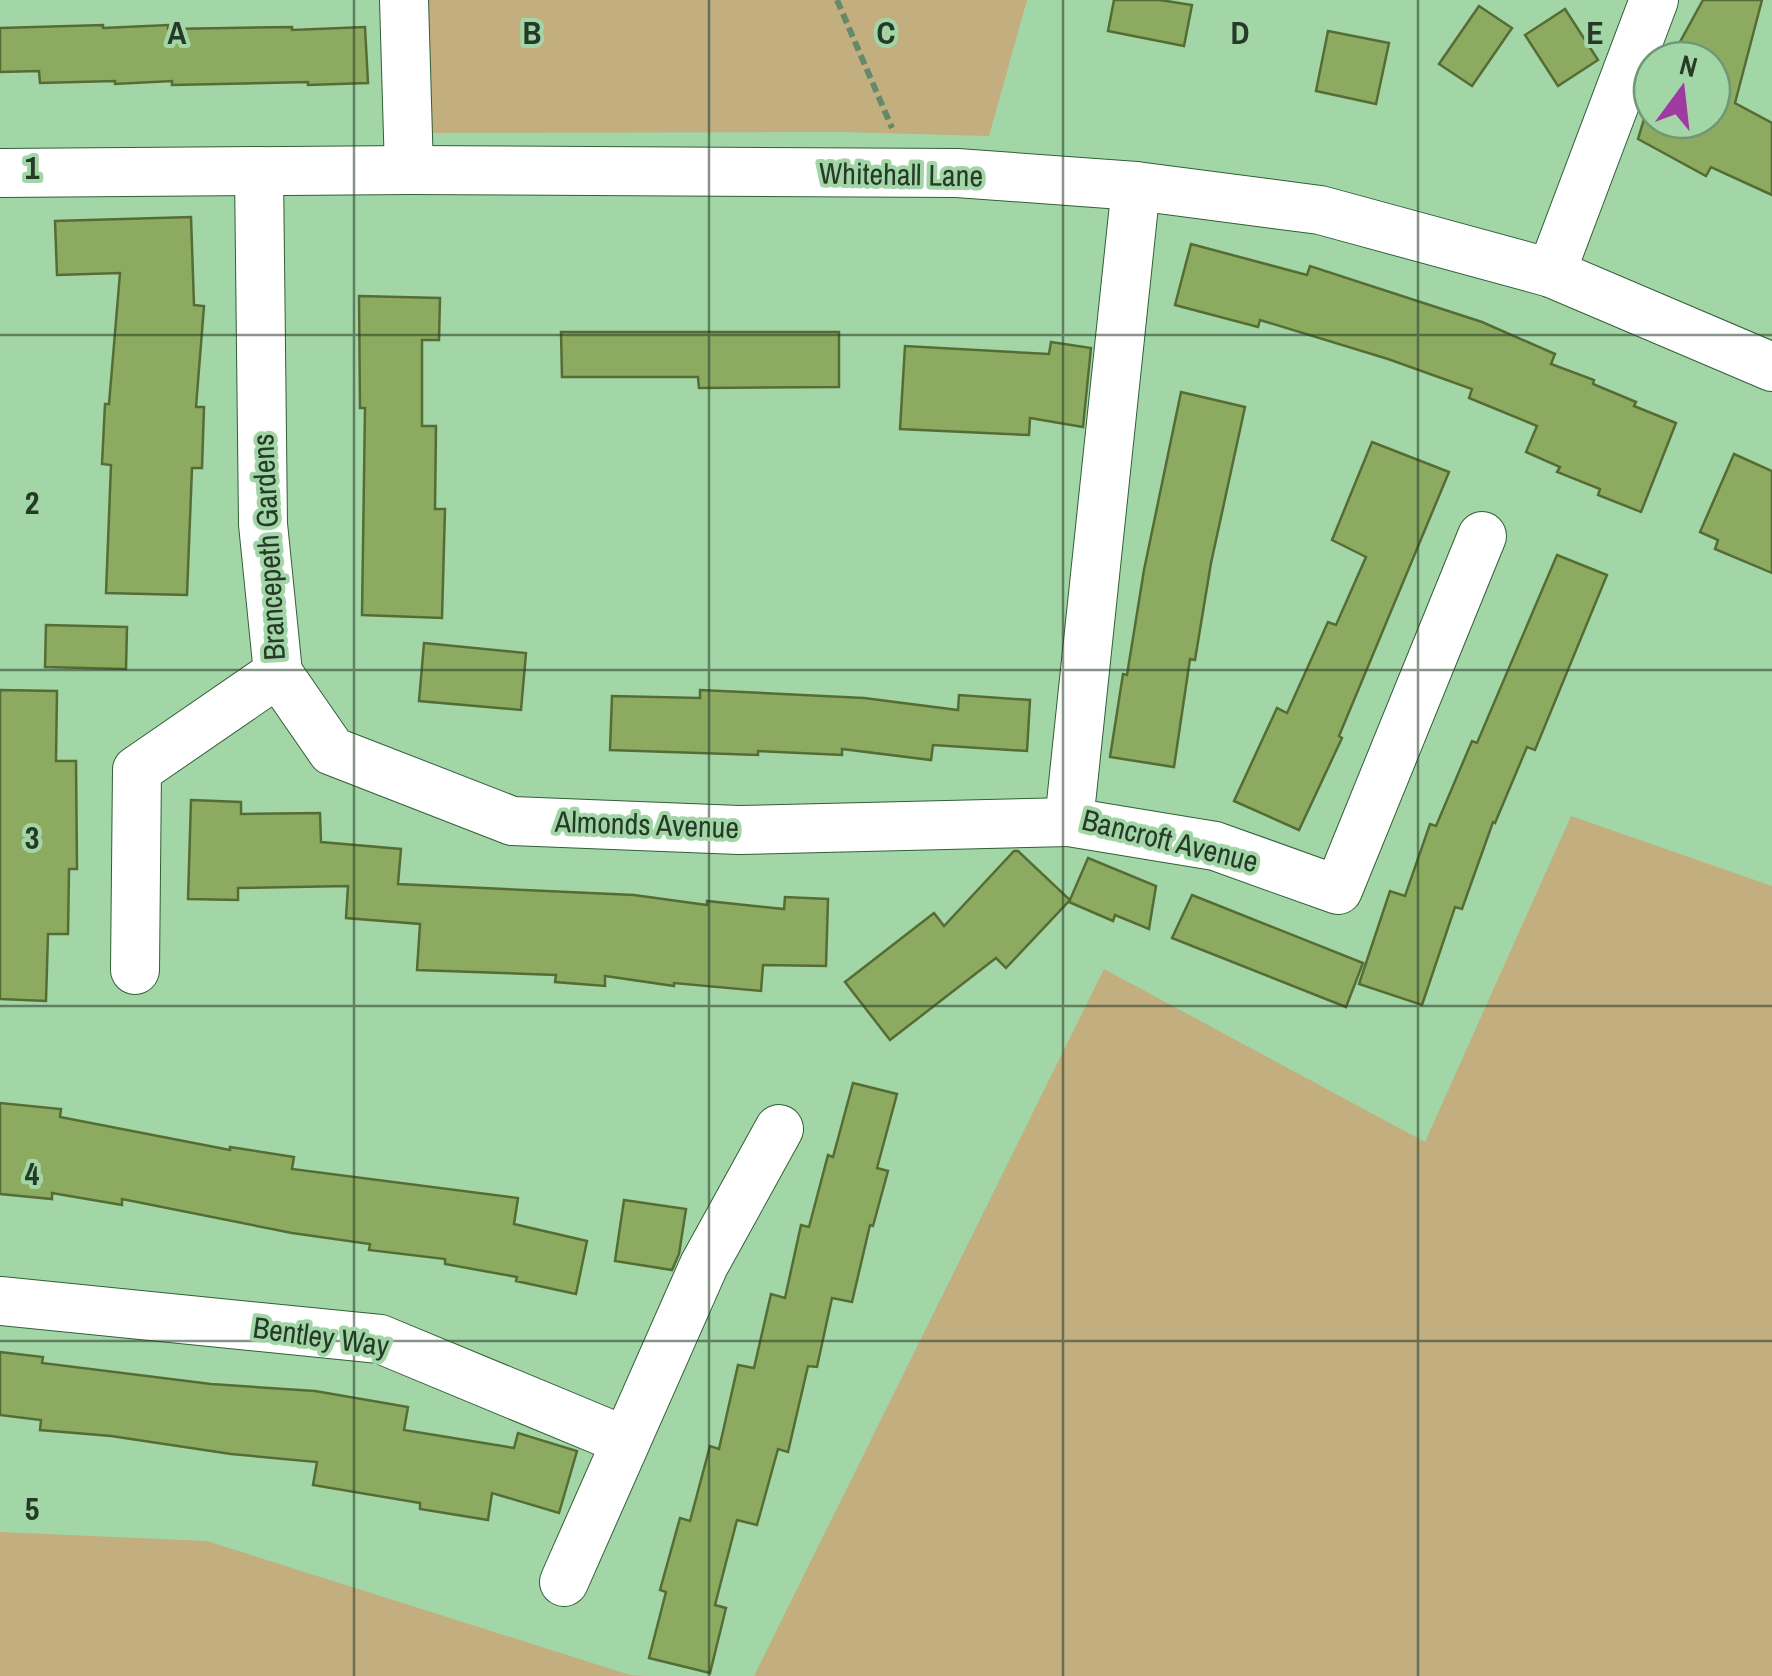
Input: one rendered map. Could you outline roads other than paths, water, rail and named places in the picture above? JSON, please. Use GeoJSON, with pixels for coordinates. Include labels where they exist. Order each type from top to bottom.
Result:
{"type":"FeatureCollection","features":[{"type":"Feature","properties":{"kind":"street"},"geometry":{"type":"LineString","coordinates":[[404,0],[408,170]]}},
{"type":"Feature","properties":{"kind":"street"},"geometry":{"type":"LineString","coordinates":[[1551,273],[1654,0]]}},
{"type":"Feature","properties":{"kind":"street","name":"Whitehall Lane"},"geometry":{"type":"LineString","coordinates":[[0,174],[408,170],[957,173],[1136,186],[1320,210],[1551,273],[1772,368]]}},
{"type":"Feature","properties":{"kind":"street","name":"Brancepeth Gardens"},"geometry":{"type":"LineString","coordinates":[[135,970],[137,770],[278,674],[263,524],[260,171]]}},
{"type":"Feature","properties":{"kind":"street","name":"Bancroft Avenue"},"geometry":{"type":"LineString","coordinates":[[1136,186],[1069,822],[1214,846],[1338,890],[1482,536]]}},
{"type":"Feature","properties":{"kind":"street","name":"Almonds Avenue"},"geometry":{"type":"LineString","coordinates":[[278,674],[332,751],[512,820],[739,830],[1069,822]]}},
{"type":"Feature","properties":{"kind":"street"},"geometry":{"type":"LineString","coordinates":[[564,1582],[704,1265],[779,1129]]}},
{"type":"Feature","properties":{"kind":"street","name":"Bentley Way"},"geometry":{"type":"LineString","coordinates":[[0,1301],[380,1339],[626,1440]]}}]}
